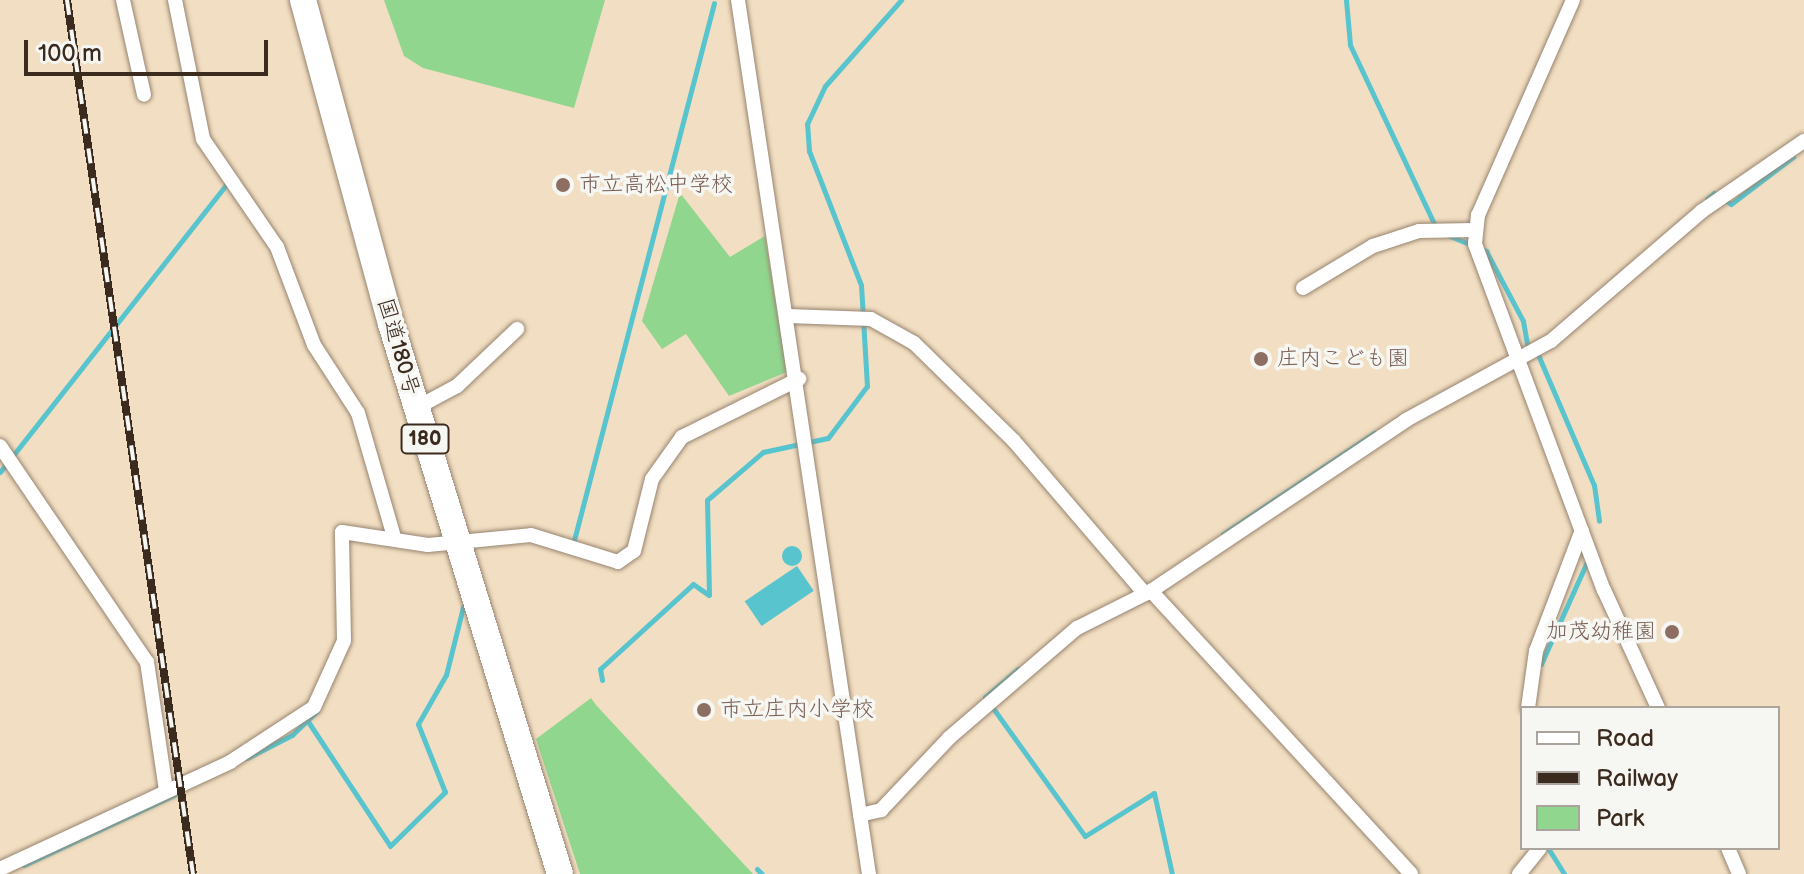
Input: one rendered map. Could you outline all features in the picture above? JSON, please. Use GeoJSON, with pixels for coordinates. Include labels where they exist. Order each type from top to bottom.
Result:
{"type":"FeatureCollection","features":[{"type":"Feature","properties":{"kind":"highway","name":"国道180号"},"geometry":{"type":"LineString","coordinates":[[303,0],[416,408],[560,874]]}},
{"type":"Feature","properties":{"kind":"street"},"geometry":{"type":"LineString","coordinates":[[123,0],[144,95]]}},
{"type":"Feature","properties":{"kind":"street"},"geometry":{"type":"LineString","coordinates":[[175,0],[193,113],[229,183],[277,247],[314,345],[358,413],[394,537]]}},
{"type":"Feature","properties":{"kind":"street"},"geometry":{"type":"LineString","coordinates":[[738,0],[799,379],[869,874]]}},
{"type":"Feature","properties":{"kind":"street"},"geometry":{"type":"LineString","coordinates":[[1573,0],[1475,241],[1582,530],[1657,706]]}},
{"type":"Feature","properties":{"kind":"street"},"geometry":{"type":"LineString","coordinates":[[860,815],[881,810],[988,702],[1077,628],[1145,590],[1333,466],[1536,349],[1721,198],[1803,143]]}},
{"type":"Feature","properties":{"kind":"street"},"geometry":{"type":"LineString","coordinates":[[1303,288],[1342,258],[1439,230],[1475,241]]}},
{"type":"Feature","properties":{"kind":"street"},"geometry":{"type":"LineString","coordinates":[[788,316],[868,319],[939,364],[1411,874]]}},
{"type":"Feature","properties":{"kind":"street"},"geometry":{"type":"LineString","coordinates":[[416,408],[457,386],[517,329]]}},
{"type":"Feature","properties":{"kind":"street"},"geometry":{"type":"LineString","coordinates":[[0,869],[230,762],[314,707],[344,641],[342,532],[394,537],[428,545],[531,535],[604,563],[627,559],[652,479],[682,437],[799,379]]}},
{"type":"Feature","properties":{"kind":"street"},"geometry":{"type":"LineString","coordinates":[[0,446],[147,662],[166,791]]}},
{"type":"Feature","properties":{"kind":"street"},"geometry":{"type":"LineString","coordinates":[[1528,706],[1536,651],[1582,530]]}},
{"type":"Feature","properties":{"kind":"street"},"geometry":{"type":"LineString","coordinates":[[1519,874],[1538,850]]}},
{"type":"Feature","properties":{"kind":"street"},"geometry":{"type":"LineString","coordinates":[[1729,850],[1739,874]]}},
{"type":"Feature","properties":{"kind":"green space"},"geometry":{"type":"Polygon","coordinates":[[[384,0],[605,0],[574,108],[423,68],[404,56],[384,0]]]}},
{"type":"Feature","properties":{"kind":"green space"},"geometry":{"type":"Polygon","coordinates":[[[680,193],[730,257],[765,236],[787,372],[729,396],[686,334],[662,349],[642,321],[680,193]]]}},
{"type":"Feature","properties":{"kind":"green space"},"geometry":{"type":"Polygon","coordinates":[[[591,698],[753,874],[580,874],[536,739],[591,698]]]}},
{"type":"Feature","properties":{"kind":"water"},"geometry":{"type":"Polygon","coordinates":[[[792,546],[799,549],[802,556],[799,563],[792,566],[785,563],[782,556],[785,549],[792,546]]]}},
{"type":"Feature","properties":{"kind":"water"},"geometry":{"type":"Polygon","coordinates":[[[797,566],[814,591],[762,626],[745,601],[797,566]]]}},
{"type":"Feature","properties":{"kind":"waterway"},"geometry":{"type":"LineString","coordinates":[[602,680],[600,669],[693,584],[709,595],[707,500],[763,452],[828,438],[867,386],[861,285],[809,151],[807,124],[825,86],[901,0]]}},
{"type":"Feature","properties":{"kind":"waterway"},"geometry":{"type":"LineString","coordinates":[[1346,0],[1350,45],[1435,226]]}},
{"type":"Feature","properties":{"kind":"waterway"},"geometry":{"type":"LineString","coordinates":[[573,544],[714,3]]}},
{"type":"Feature","properties":{"kind":"waterway"},"geometry":{"type":"LineString","coordinates":[[1707,199],[1714,193],[1731,204],[1793,157]]}},
{"type":"Feature","properties":{"kind":"waterway"},"geometry":{"type":"LineString","coordinates":[[0,472],[228,182]]}},
{"type":"Feature","properties":{"kind":"waterway"},"geometry":{"type":"LineString","coordinates":[[1443,233],[1486,251],[1523,321],[1528,348]]}},
{"type":"Feature","properties":{"kind":"waterway"},"geometry":{"type":"LineString","coordinates":[[1536,350],[1594,485],[1599,521]]}},
{"type":"Feature","properties":{"kind":"waterway"},"geometry":{"type":"LineString","coordinates":[[1223,534],[1374,433]]}},
{"type":"Feature","properties":{"kind":"waterway"},"geometry":{"type":"LineString","coordinates":[[1541,664],[1586,564]]}},
{"type":"Feature","properties":{"kind":"waterway"},"geometry":{"type":"LineString","coordinates":[[309,723],[390,846],[445,792],[418,724],[446,675],[463,607]]}},
{"type":"Feature","properties":{"kind":"waterway"},"geometry":{"type":"LineString","coordinates":[[1018,669],[985,697],[1085,836],[1154,793],[1172,874]]}},
{"type":"Feature","properties":{"kind":"waterway"},"geometry":{"type":"LineString","coordinates":[[247,758],[292,735],[317,711]]}},
{"type":"Feature","properties":{"kind":"waterway"},"geometry":{"type":"LineString","coordinates":[[24,865],[174,795]]}},
{"type":"Feature","properties":{"kind":"waterway"},"geometry":{"type":"LineString","coordinates":[[1549,850],[1564,874]]}},
{"type":"Feature","properties":{"kind":"waterway"},"geometry":{"type":"LineString","coordinates":[[757,869],[762,874]]}},
{"type":"Feature","properties":{"kind":"railway"},"geometry":{"type":"LineString","coordinates":[[67,0],[193,874]]}},
{"type":"Feature","properties":{"kind":"place","name":"市立高松中学校"},"geometry":{"type":"Point","coordinates":[563,185]}},
{"type":"Feature","properties":{"kind":"place","name":"庄内こども園"},"geometry":{"type":"Point","coordinates":[1261,359]}},
{"type":"Feature","properties":{"kind":"place","name":"加茂幼稚園"},"geometry":{"type":"Point","coordinates":[1672,632]}},
{"type":"Feature","properties":{"kind":"place","name":"市立庄内小学校"},"geometry":{"type":"Point","coordinates":[704,710]}}]}
